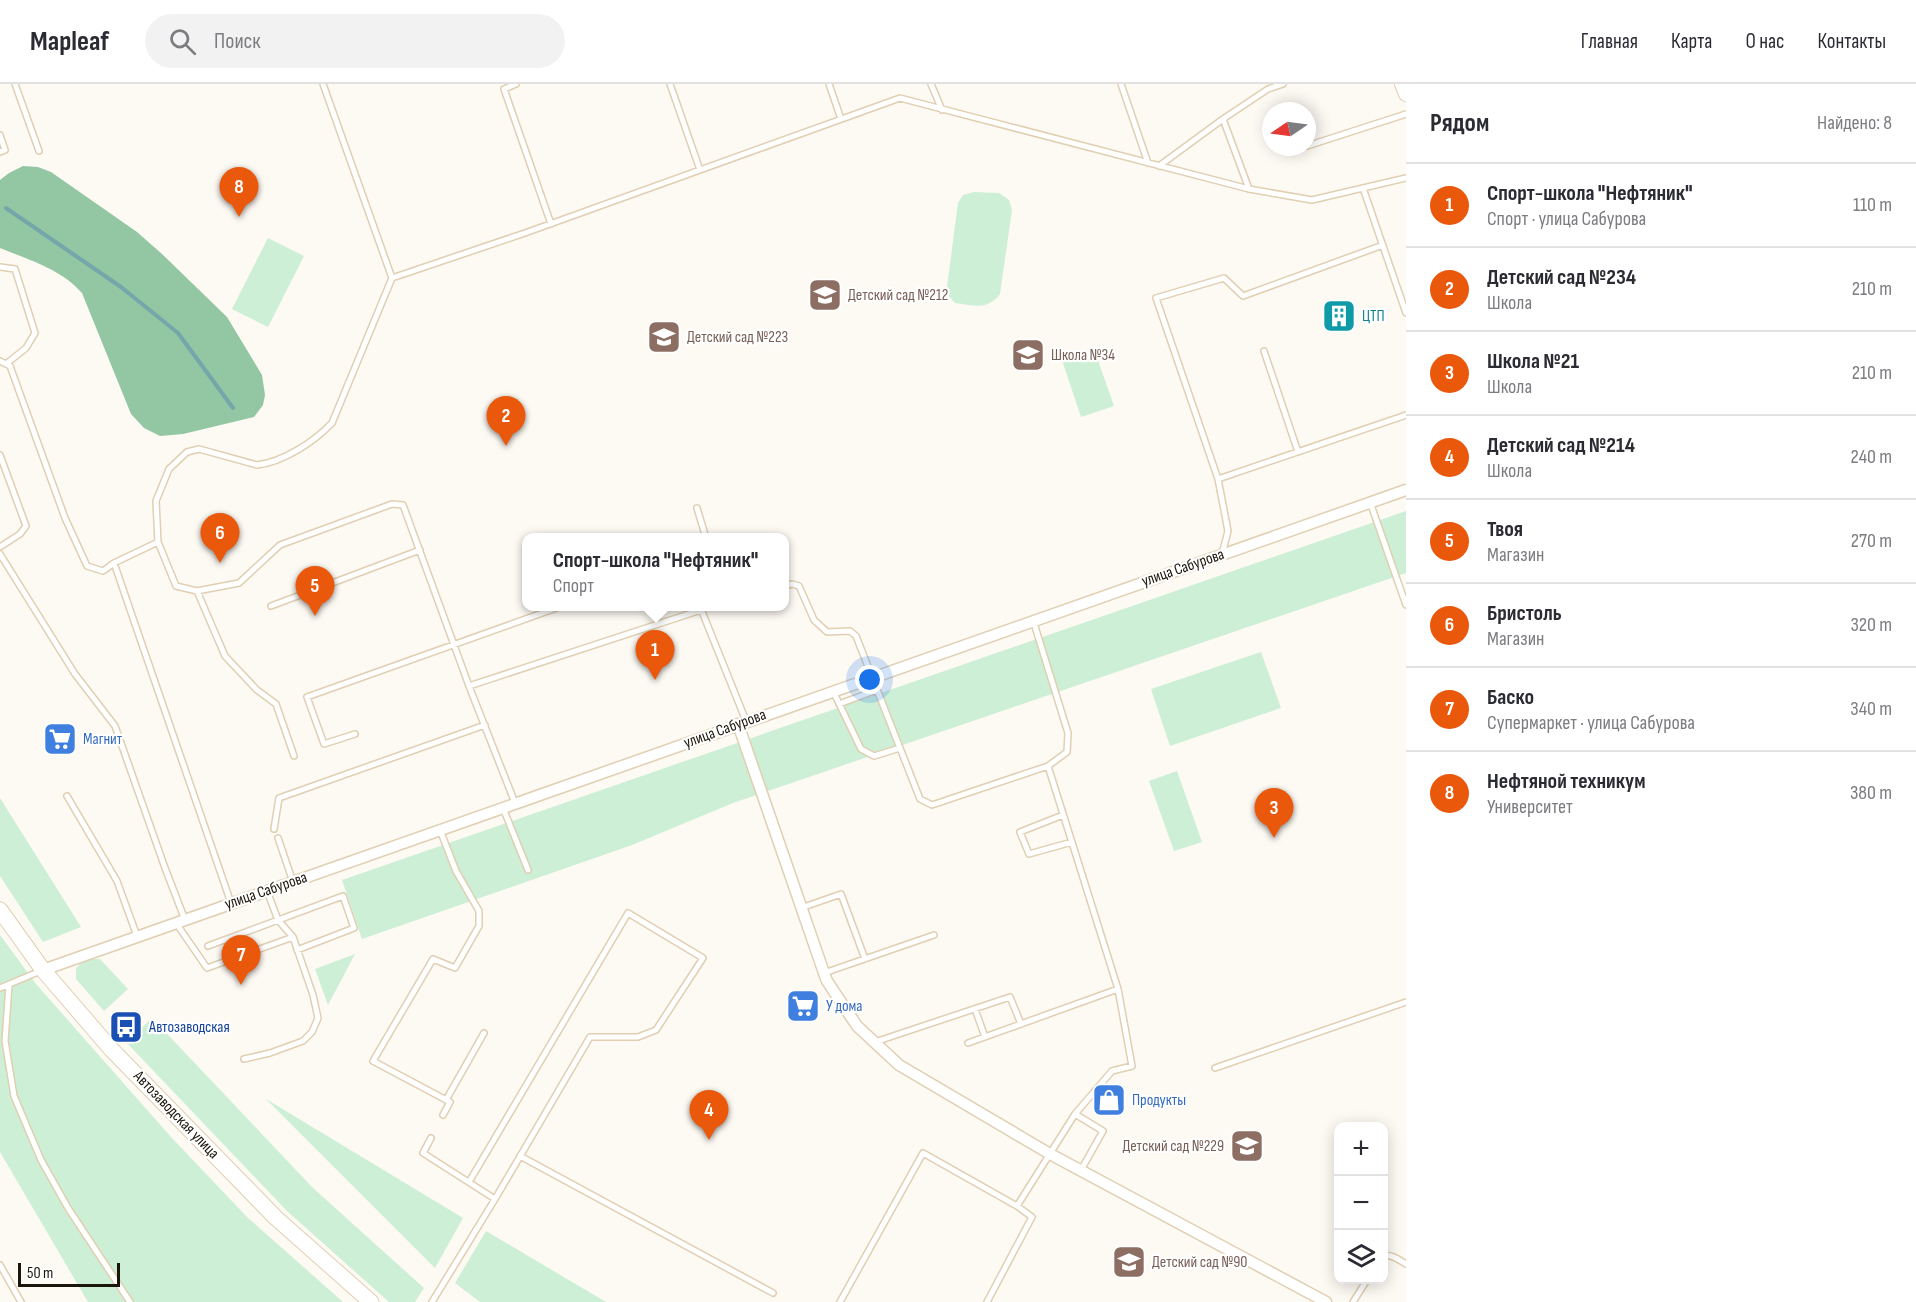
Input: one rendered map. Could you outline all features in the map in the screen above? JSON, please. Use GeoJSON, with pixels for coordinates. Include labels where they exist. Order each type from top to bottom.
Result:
{"type":"FeatureCollection","features":[{"type":"Feature","properties":{"kind":"main road","name":"Автозаводская улица"},"geometry":{"type":"LineString","coordinates":[[0,910],[43,970],[111,1048],[276,1218],[370,1302]]}},
{"type":"Feature","properties":{"kind":"street"},"geometry":{"type":"LineString","coordinates":[[1402,84],[1406,94]]}},
{"type":"Feature","properties":{"kind":"street","name":"улица Сабурова"},"geometry":{"type":"LineString","coordinates":[[43,970],[1406,489]]}},
{"type":"Feature","properties":{"kind":"street"},"geometry":{"type":"LineString","coordinates":[[742,723],[801,908],[827,981],[857,1026],[899,1065],[1050,1154],[1326,1302]]}},
{"type":"Feature","properties":{"kind":"lane"},"geometry":{"type":"LineString","coordinates":[[15,84],[39,151]]}},
{"type":"Feature","properties":{"kind":"lane"},"geometry":{"type":"LineString","coordinates":[[322,84],[392,278],[332,423],[321,436],[302,448],[265,464],[257,465],[198,449],[187,452],[169,469],[156,501],[158,542],[176,586],[197,591],[239,583],[280,545],[392,504],[403,505],[469,686],[515,803]]}},
{"type":"Feature","properties":{"kind":"lane"},"geometry":{"type":"LineString","coordinates":[[516,84],[504,88],[551,224]]}},
{"type":"Feature","properties":{"kind":"lane"},"geometry":{"type":"LineString","coordinates":[[670,84],[700,170]]}},
{"type":"Feature","properties":{"kind":"lane"},"geometry":{"type":"LineString","coordinates":[[829,84],[841,119]]}},
{"type":"Feature","properties":{"kind":"lane"},"geometry":{"type":"LineString","coordinates":[[932,84],[942,110]]}},
{"type":"Feature","properties":{"kind":"lane"},"geometry":{"type":"LineString","coordinates":[[1121,84],[1148,163]]}},
{"type":"Feature","properties":{"kind":"lane"},"geometry":{"type":"LineString","coordinates":[[1159,166],[1223,119],[1269,90],[1283,84]]}},
{"type":"Feature","properties":{"kind":"lane"},"geometry":{"type":"LineString","coordinates":[[392,278],[551,224],[900,98],[1249,189],[1312,200],[1406,178]]}},
{"type":"Feature","properties":{"kind":"lane"},"geometry":{"type":"LineString","coordinates":[[1316,143],[1406,114]]}},
{"type":"Feature","properties":{"kind":"lane"},"geometry":{"type":"LineString","coordinates":[[1223,119],[1249,189]]}},
{"type":"Feature","properties":{"kind":"lane"},"geometry":{"type":"LineString","coordinates":[[0,135],[5,150],[0,152]]}},
{"type":"Feature","properties":{"kind":"lane"},"geometry":{"type":"LineString","coordinates":[[1363,188],[1406,312]]}},
{"type":"Feature","properties":{"kind":"lane"},"geometry":{"type":"LineString","coordinates":[[1222,554],[1228,531],[1218,479],[1156,298],[1224,278],[1243,296],[1383,245]]}},
{"type":"Feature","properties":{"kind":"lane"},"geometry":{"type":"LineString","coordinates":[[0,267],[15,269],[36,333],[26,348],[3,363]]}},
{"type":"Feature","properties":{"kind":"lane"},"geometry":{"type":"LineString","coordinates":[[1264,351],[1298,452]]}},
{"type":"Feature","properties":{"kind":"lane"},"geometry":{"type":"LineString","coordinates":[[3,363],[10,366],[65,518],[87,566],[103,571],[114,563],[158,542]]}},
{"type":"Feature","properties":{"kind":"lane"},"geometry":{"type":"LineString","coordinates":[[1218,479],[1406,415]]}},
{"type":"Feature","properties":{"kind":"lane"},"geometry":{"type":"LineString","coordinates":[[0,455],[27,526],[20,534],[0,547]]}},
{"type":"Feature","properties":{"kind":"lane"},"geometry":{"type":"LineString","coordinates":[[1370,502],[1406,605]]}},
{"type":"Feature","properties":{"kind":"lane"},"geometry":{"type":"LineString","coordinates":[[697,508],[705,533]]}},
{"type":"Feature","properties":{"kind":"lane"},"geometry":{"type":"LineString","coordinates":[[271,606],[420,550]]}},
{"type":"Feature","properties":{"kind":"lane"},"geometry":{"type":"LineString","coordinates":[[0,554],[75,674],[115,726],[165,868],[181,921],[207,968],[293,937]]}},
{"type":"Feature","properties":{"kind":"lane"},"geometry":{"type":"LineString","coordinates":[[114,563],[231,903]]}},
{"type":"Feature","properties":{"kind":"lane"},"geometry":{"type":"LineString","coordinates":[[789,585],[799,586],[814,620],[827,632],[850,631],[856,636],[920,799],[932,805],[1048,766],[1067,752],[1068,733],[1033,621]]}},
{"type":"Feature","properties":{"kind":"lane"},"geometry":{"type":"LineString","coordinates":[[197,591],[225,656],[257,690],[276,704],[294,756]]}},
{"type":"Feature","properties":{"kind":"lane"},"geometry":{"type":"LineString","coordinates":[[355,734],[324,744],[307,697],[548,611]]}},
{"type":"Feature","properties":{"kind":"lane"},"geometry":{"type":"LineString","coordinates":[[469,686],[692,611]]}},
{"type":"Feature","properties":{"kind":"lane"},"geometry":{"type":"LineString","coordinates":[[702,611],[742,723]]}},
{"type":"Feature","properties":{"kind":"lane"},"geometry":{"type":"LineString","coordinates":[[839,704],[878,690]]}},
{"type":"Feature","properties":{"kind":"lane"},"geometry":{"type":"LineString","coordinates":[[833,691],[861,749],[874,756],[900,747]]}},
{"type":"Feature","properties":{"kind":"lane"},"geometry":{"type":"LineString","coordinates":[[274,829],[279,798],[485,725]]}},
{"type":"Feature","properties":{"kind":"lane"},"geometry":{"type":"LineString","coordinates":[[1017,1206],[1075,1114],[1112,1071],[1132,1066],[1118,989],[1048,766]]}},
{"type":"Feature","properties":{"kind":"lane"},"geometry":{"type":"LineString","coordinates":[[67,796],[117,881],[137,936]]}},
{"type":"Feature","properties":{"kind":"lane"},"geometry":{"type":"LineString","coordinates":[[503,808],[528,870]]}},
{"type":"Feature","properties":{"kind":"lane"},"geometry":{"type":"LineString","coordinates":[[1063,815],[1020,832],[1029,854],[1071,842]]}},
{"type":"Feature","properties":{"kind":"lane"},"geometry":{"type":"LineString","coordinates":[[440,830],[456,871],[479,911],[479,926],[455,968],[433,959],[373,1061],[450,1102],[443,1115]]}},
{"type":"Feature","properties":{"kind":"lane"},"geometry":{"type":"LineString","coordinates":[[278,838],[293,882]]}},
{"type":"Feature","properties":{"kind":"lane"},"geometry":{"type":"LineString","coordinates":[[244,1059],[270,1053],[303,1041],[312,1032],[318,1018],[313,995],[293,937],[278,920],[267,891]]}},
{"type":"Feature","properties":{"kind":"lane"},"geometry":{"type":"LineString","coordinates":[[801,908],[841,894],[865,959]]}},
{"type":"Feature","properties":{"kind":"lane"},"geometry":{"type":"LineString","coordinates":[[208,946],[343,896],[354,928],[297,950]]}},
{"type":"Feature","properties":{"kind":"lane"},"geometry":{"type":"LineString","coordinates":[[432,1302],[590,1037],[638,1037],[656,1030],[703,958],[628,913],[469,1182]]}},
{"type":"Feature","properties":{"kind":"lane"},"geometry":{"type":"LineString","coordinates":[[824,973],[934,935]]}},
{"type":"Feature","properties":{"kind":"lane"},"geometry":{"type":"LineString","coordinates":[[0,988],[43,970]]}},
{"type":"Feature","properties":{"kind":"lane"},"geometry":{"type":"LineString","coordinates":[[9,985],[5,1041],[14,1096],[47,1169],[68,1208],[130,1302]]}},
{"type":"Feature","properties":{"kind":"lane"},"geometry":{"type":"LineString","coordinates":[[968,1043],[1118,989]]}},
{"type":"Feature","properties":{"kind":"lane"},"geometry":{"type":"LineString","coordinates":[[875,1042],[1010,997],[1021,1024]]}},
{"type":"Feature","properties":{"kind":"lane"},"geometry":{"type":"LineString","coordinates":[[1215,1068],[1406,1002]]}},
{"type":"Feature","properties":{"kind":"lane"},"geometry":{"type":"LineString","coordinates":[[975,1008],[985,1037]]}},
{"type":"Feature","properties":{"kind":"lane"},"geometry":{"type":"LineString","coordinates":[[446,1100],[484,1033]]}},
{"type":"Feature","properties":{"kind":"lane"},"geometry":{"type":"LineString","coordinates":[[1075,1114],[1103,1131],[1081,1170]]}},
{"type":"Feature","properties":{"kind":"lane"},"geometry":{"type":"LineString","coordinates":[[431,1138],[423,1153],[495,1199]]}},
{"type":"Feature","properties":{"kind":"lane"},"geometry":{"type":"LineString","coordinates":[[840,1302],[923,1154],[1017,1206],[1032,1217],[987,1302]]}},
{"type":"Feature","properties":{"kind":"lane"},"geometry":{"type":"LineString","coordinates":[[520,1156],[773,1293]]}},
{"type":"Feature","properties":{"kind":"lane"},"geometry":{"type":"LineString","coordinates":[[1388,1254],[1406,1264]]}},
{"type":"Feature","properties":{"kind":"lane"},"geometry":{"type":"LineString","coordinates":[[0,1265],[21,1302]]}},
{"type":"Feature","properties":{"kind":"lane"},"geometry":{"type":"LineString","coordinates":[[1353,1302],[1364,1284]]}},
{"type":"Feature","properties":{"kind":"green space"},"geometry":{"type":"Polygon","coordinates":[[[23,166],[38,167],[51,172],[137,232],[227,317],[262,375],[265,395],[263,405],[254,417],[183,434],[160,436],[144,428],[131,414],[82,293],[54,271],[0,248],[0,180],[23,166]]]}},
{"type":"Feature","properties":{"kind":"green space"},"geometry":{"type":"Polygon","coordinates":[[[974,192],[999,193],[1009,200],[1012,210],[1000,294],[990,303],[979,306],[955,303],[948,295],[947,287],[958,203],[963,195],[974,192]]]}},
{"type":"Feature","properties":{"kind":"green space"},"geometry":{"type":"Polygon","coordinates":[[[268,238],[304,256],[268,327],[232,309],[268,238]]]}},
{"type":"Feature","properties":{"kind":"green space"},"geometry":{"type":"Polygon","coordinates":[[[1094,349],[1114,406],[1081,417],[1062,360],[1094,349]]]}},
{"type":"Feature","properties":{"kind":"green space"},"geometry":{"type":"Polygon","coordinates":[[[1406,511],[1406,573],[733,803],[632,845],[362,939],[342,880],[1406,511]]]}},
{"type":"Feature","properties":{"kind":"green space"},"geometry":{"type":"Polygon","coordinates":[[[1261,652],[1281,708],[1170,746],[1151,689],[1261,652]]]}},
{"type":"Feature","properties":{"kind":"green space"},"geometry":{"type":"Polygon","coordinates":[[[1177,771],[1202,842],[1174,851],[1149,781],[1177,771]]]}},
{"type":"Feature","properties":{"kind":"green space"},"geometry":{"type":"Polygon","coordinates":[[[0,798],[81,927],[43,942],[0,876],[0,798]]]}},
{"type":"Feature","properties":{"kind":"green space"},"geometry":{"type":"Polygon","coordinates":[[[0,935],[36,984],[171,1137],[247,1217],[343,1302],[88,1302],[0,1152],[0,935]]]}},
{"type":"Feature","properties":{"kind":"green space"},"geometry":{"type":"Polygon","coordinates":[[[355,954],[328,1005],[315,969],[355,954]]]}},
{"type":"Feature","properties":{"kind":"green space"},"geometry":{"type":"Polygon","coordinates":[[[100,959],[128,989],[104,1011],[76,979],[76,969],[82,961],[100,959]]]}},
{"type":"Feature","properties":{"kind":"green space"},"geometry":{"type":"Polygon","coordinates":[[[152,1018],[313,1188],[424,1288],[415,1302],[389,1302],[287,1211],[126,1042],[152,1018]]]}},
{"type":"Feature","properties":{"kind":"green space"},"geometry":{"type":"Polygon","coordinates":[[[266,1099],[463,1218],[435,1268],[266,1099]]]}},
{"type":"Feature","properties":{"kind":"green space"},"geometry":{"type":"Polygon","coordinates":[[[486,1231],[606,1302],[480,1302],[455,1283],[486,1231]]]}},
{"type":"Feature","properties":{"kind":"waterway"},"geometry":{"type":"LineString","coordinates":[[6,208],[121,287],[178,333],[233,408]]}},
{"type":"Feature","properties":{"kind":"place","name":"Нефтяной техникум"},"geometry":{"type":"Point","coordinates":[239,217]}},
{"type":"Feature","properties":{"kind":"place","name":"Детский сад №212"},"geometry":{"type":"Point","coordinates":[825,295]}},
{"type":"Feature","properties":{"kind":"place","name":"ЦТП"},"geometry":{"type":"Point","coordinates":[1339,316]}},
{"type":"Feature","properties":{"kind":"place","name":"Детский сад №223"},"geometry":{"type":"Point","coordinates":[664,337]}},
{"type":"Feature","properties":{"kind":"place","name":"Школа №34"},"geometry":{"type":"Point","coordinates":[1028,355]}},
{"type":"Feature","properties":{"kind":"place","name":"Детский сад №234"},"geometry":{"type":"Point","coordinates":[506,446]}},
{"type":"Feature","properties":{"kind":"place","name":"Бристоль"},"geometry":{"type":"Point","coordinates":[220,563]}},
{"type":"Feature","properties":{"kind":"place","name":"Твоя"},"geometry":{"type":"Point","coordinates":[315,616]}},
{"type":"Feature","properties":{"kind":"place","name":"Спорт-школа \"Нефтяник\""},"geometry":{"type":"Point","coordinates":[655,680]}},
{"type":"Feature","properties":{"kind":"place","name":"Магнит"},"geometry":{"type":"Point","coordinates":[60,739]}},
{"type":"Feature","properties":{"kind":"place","name":"Школа №21"},"geometry":{"type":"Point","coordinates":[1274,838]}},
{"type":"Feature","properties":{"kind":"place","name":"Баско"},"geometry":{"type":"Point","coordinates":[241,985]}},
{"type":"Feature","properties":{"kind":"place","name":"У дома"},"geometry":{"type":"Point","coordinates":[803,1006]}},
{"type":"Feature","properties":{"kind":"place","name":"Автозаводская"},"geometry":{"type":"Point","coordinates":[126,1027]}},
{"type":"Feature","properties":{"kind":"place","name":"Продукты"},"geometry":{"type":"Point","coordinates":[1109,1100]}},
{"type":"Feature","properties":{"kind":"place","name":"Детский сад №214"},"geometry":{"type":"Point","coordinates":[709,1140]}},
{"type":"Feature","properties":{"kind":"place","name":"Детский сад №229"},"geometry":{"type":"Point","coordinates":[1247,1146]}},
{"type":"Feature","properties":{"kind":"place","name":"Детский сад №90"},"geometry":{"type":"Point","coordinates":[1129,1262]}}]}
